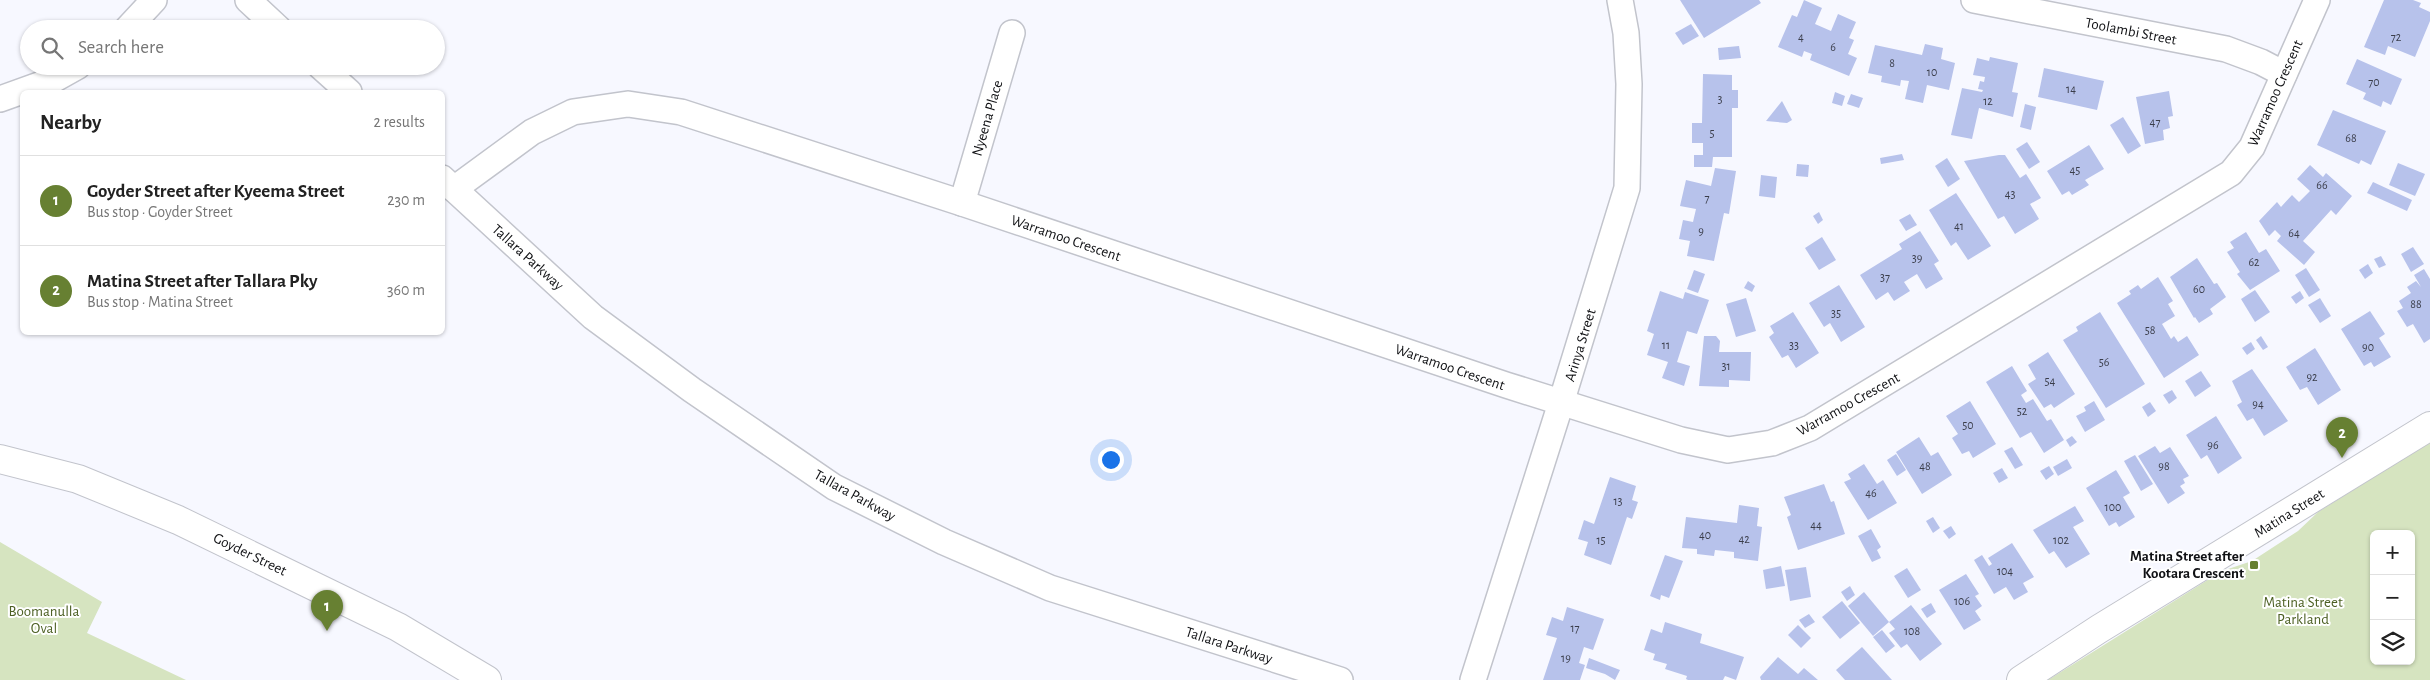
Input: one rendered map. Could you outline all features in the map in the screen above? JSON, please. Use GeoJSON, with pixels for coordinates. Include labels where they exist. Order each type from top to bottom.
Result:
{"type":"FeatureCollection","features":[{"type":"Feature","properties":{"kind":"street"},"geometry":{"type":"LineString","coordinates":[[135,20],[154,0]]}},
{"type":"Feature","properties":{"kind":"street"},"geometry":{"type":"LineString","coordinates":[[248,0],[269,20]]}},
{"type":"Feature","properties":{"kind":"street","name":"Arinya Street"},"geometry":{"type":"LineString","coordinates":[[1473,680],[1627,188],[1629,84],[1626,34],[1620,0]]}},
{"type":"Feature","properties":{"kind":"street","name":"Toolambi Street"},"geometry":{"type":"LineString","coordinates":[[1974,0],[2226,49],[2260,62],[2284,74]]}},
{"type":"Feature","properties":{"kind":"street","name":"Warramoo Crescent"},"geometry":{"type":"LineString","coordinates":[[448,184],[532,132],[573,112],[628,104],[681,112],[962,203],[1561,403],[1681,440],[1728,450],[1772,443],[1810,428],[2231,173],[2252,147],[2317,0]]}},
{"type":"Feature","properties":{"kind":"street","name":"Nyeena Place"},"geometry":{"type":"LineString","coordinates":[[962,203],[1012,34]]}},
{"type":"Feature","properties":{"kind":"street"},"geometry":{"type":"LineString","coordinates":[[25,90],[62,75]]}},
{"type":"Feature","properties":{"kind":"street"},"geometry":{"type":"LineString","coordinates":[[330,75],[347,90]]}},
{"type":"Feature","properties":{"kind":"street"},"geometry":{"type":"LineString","coordinates":[[0,99],[20,92]]}},
{"type":"Feature","properties":{"kind":"street","name":"Tallara Parkway"},"geometry":{"type":"LineString","coordinates":[[448,184],[594,316],[692,390],[834,486],[944,542],[1050,588],[1340,680]]}},
{"type":"Feature","properties":{"kind":"street","name":"Matina Street"},"geometry":{"type":"LineString","coordinates":[[2021,680],[2099,629],[2430,426]]}},
{"type":"Feature","properties":{"kind":"street","name":"Goyder Street"},"geometry":{"type":"LineString","coordinates":[[0,459],[78,479],[178,520],[398,627],[487,680]]}},
{"type":"Feature","properties":{"kind":"green space","name":"Matina Street Parkland"},"geometry":{"type":"Polygon","coordinates":[[[2430,442],[2430,680],[2048,680],[2222,571],[2252,561],[2298,531],[2318,512],[2430,442]]]}},
{"type":"Feature","properties":{"kind":"green space","name":"Boomanulla Oval"},"geometry":{"type":"Polygon","coordinates":[[[0,542],[102,602],[87,633],[186,680],[0,680],[0,542]]]}},
{"type":"Feature","properties":{"kind":"building"},"geometry":{"type":"Polygon","coordinates":[[[1680,0],[1759,0],[1761,3],[1704,38],[1680,0]]]}},
{"type":"Feature","properties":{"kind":"building"},"geometry":{"type":"Polygon","coordinates":[[[1804,0],[1822,8],[1815,24],[1831,31],[1838,14],[1856,22],[1849,38],[1854,40],[1848,54],[1857,58],[1849,76],[1810,60],[1812,54],[1804,51],[1802,57],[1778,47],[1792,15],[1797,17],[1804,0]]]}},
{"type":"Feature","properties":{"kind":"building"},"geometry":{"type":"Polygon","coordinates":[[[2384,0],[2413,0],[2421,3],[2419,7],[2430,12],[2430,21],[2415,57],[2388,46],[2385,55],[2364,47],[2384,0]]]}},
{"type":"Feature","properties":{"kind":"building"},"geometry":{"type":"Polygon","coordinates":[[[1691,24],[1699,36],[1683,45],[1675,33],[1691,24]]]}},
{"type":"Feature","properties":{"kind":"building"},"geometry":{"type":"Polygon","coordinates":[[[1925,44],[1943,48],[1941,59],[1955,63],[1949,90],[1927,85],[1923,103],[1905,99],[1909,81],[1901,80],[1900,86],[1881,82],[1882,76],[1868,73],[1875,45],[1922,55],[1925,44]]]}},
{"type":"Feature","properties":{"kind":"building"},"geometry":{"type":"Polygon","coordinates":[[[1739,46],[1741,58],[1719,60],[1718,48],[1739,46]]]}},
{"type":"Feature","properties":{"kind":"building"},"geometry":{"type":"Polygon","coordinates":[[[1990,57],[2018,63],[2012,92],[2018,93],[2013,117],[1979,108],[1972,139],[1951,135],[1962,88],[1982,92],[1983,90],[1978,89],[1980,81],[1984,82],[1985,77],[1973,75],[1977,58],[1989,61],[1990,57]]]}},
{"type":"Feature","properties":{"kind":"building"},"geometry":{"type":"Polygon","coordinates":[[[2357,59],[2402,79],[2391,105],[2383,101],[2381,107],[2363,99],[2366,93],[2346,84],[2357,59]]]}},
{"type":"Feature","properties":{"kind":"building"},"geometry":{"type":"Polygon","coordinates":[[[2044,68],[2104,81],[2097,110],[2038,97],[2044,68]]]}},
{"type":"Feature","properties":{"kind":"building"},"geometry":{"type":"Polygon","coordinates":[[[1703,74],[1732,75],[1732,90],[1738,90],[1738,108],[1732,108],[1732,157],[1713,157],[1712,167],[1694,167],[1694,155],[1703,155],[1703,143],[1692,143],[1692,123],[1702,123],[1703,74]]]}},
{"type":"Feature","properties":{"kind":"building"},"geometry":{"type":"Polygon","coordinates":[[[2169,91],[2173,116],[2168,117],[2170,128],[2163,130],[2164,140],[2145,144],[2136,97],[2169,91]]]}},
{"type":"Feature","properties":{"kind":"building"},"geometry":{"type":"Polygon","coordinates":[[[1835,92],[1845,96],[1842,106],[1832,103],[1835,92]]]}},
{"type":"Feature","properties":{"kind":"building"},"geometry":{"type":"Polygon","coordinates":[[[1851,94],[1863,98],[1859,108],[1847,104],[1851,94]]]}},
{"type":"Feature","properties":{"kind":"building"},"geometry":{"type":"Polygon","coordinates":[[[1782,101],[1792,120],[1787,123],[1766,121],[1782,101]]]}},
{"type":"Feature","properties":{"kind":"building"},"geometry":{"type":"Polygon","coordinates":[[[2025,104],[2036,107],[2031,130],[2020,127],[2025,104]]]}},
{"type":"Feature","properties":{"kind":"building"},"geometry":{"type":"Polygon","coordinates":[[[2333,110],[2386,131],[2371,165],[2361,160],[2359,164],[2317,145],[2333,110]]]}},
{"type":"Feature","properties":{"kind":"building"},"geometry":{"type":"Polygon","coordinates":[[[2123,117],[2141,146],[2128,154],[2110,125],[2123,117]]]}},
{"type":"Feature","properties":{"kind":"building"},"geometry":{"type":"Polygon","coordinates":[[[2027,142],[2040,162],[2029,169],[2016,149],[2027,142]]]}},
{"type":"Feature","properties":{"kind":"building"},"geometry":{"type":"Polygon","coordinates":[[[2089,145],[2104,169],[2085,180],[2089,185],[2072,195],[2069,191],[2062,195],[2047,171],[2089,145]]]}},
{"type":"Feature","properties":{"kind":"building"},"geometry":{"type":"Polygon","coordinates":[[[1902,154],[1904,160],[1881,164],[1880,158],[1902,154]]]}},
{"type":"Feature","properties":{"kind":"building"},"geometry":{"type":"Polygon","coordinates":[[[2005,155],[2020,178],[2026,174],[2041,198],[2030,204],[2039,219],[2015,234],[2004,216],[1998,219],[1964,161],[2005,155]]]}},
{"type":"Feature","properties":{"kind":"building"},"geometry":{"type":"Polygon","coordinates":[[[1947,158],[1960,179],[1948,187],[1935,166],[1947,158]]]}},
{"type":"Feature","properties":{"kind":"building"},"geometry":{"type":"Polygon","coordinates":[[[2398,163],[2425,174],[2415,196],[2389,185],[2398,163]]]}},
{"type":"Feature","properties":{"kind":"building"},"geometry":{"type":"Polygon","coordinates":[[[1797,164],[1809,165],[1808,177],[1796,176],[1797,164]]]}},
{"type":"Feature","properties":{"kind":"building"},"geometry":{"type":"Polygon","coordinates":[[[2310,165],[2323,177],[2326,173],[2352,196],[2336,215],[2331,210],[2303,241],[2315,252],[2304,265],[2277,241],[2281,236],[2275,230],[2269,236],[2259,221],[2277,202],[2281,207],[2292,195],[2299,202],[2310,191],[2297,179],[2310,165]]]}},
{"type":"Feature","properties":{"kind":"building"},"geometry":{"type":"Polygon","coordinates":[[[1715,168],[1736,171],[1729,214],[1724,213],[1714,261],[1687,256],[1690,241],[1679,239],[1683,220],[1693,222],[1696,209],[1680,206],[1686,180],[1711,186],[1715,168]]]}},
{"type":"Feature","properties":{"kind":"building"},"geometry":{"type":"Polygon","coordinates":[[[1761,175],[1777,177],[1775,198],[1759,196],[1761,175]]]}},
{"type":"Feature","properties":{"kind":"building"},"geometry":{"type":"Polygon","coordinates":[[[2373,182],[2412,200],[2407,211],[2367,193],[2373,182]]]}},
{"type":"Feature","properties":{"kind":"building"},"geometry":{"type":"Polygon","coordinates":[[[1956,193],[1991,246],[1968,260],[1956,242],[1951,246],[1929,210],[1956,193]]]}},
{"type":"Feature","properties":{"kind":"building"},"geometry":{"type":"Polygon","coordinates":[[[1819,212],[1823,220],[1818,224],[1813,216],[1819,212]]]}},
{"type":"Feature","properties":{"kind":"building"},"geometry":{"type":"Polygon","coordinates":[[[1910,214],[1917,225],[1906,231],[1899,220],[1910,214]]]}},
{"type":"Feature","properties":{"kind":"building"},"geometry":{"type":"Polygon","coordinates":[[[1920,231],[1939,261],[1934,264],[1943,279],[1926,289],[1917,274],[1904,282],[1910,291],[1894,301],[1888,292],[1876,300],[1860,275],[1902,249],[1899,244],[1920,231]]]}},
{"type":"Feature","properties":{"kind":"building"},"geometry":{"type":"Polygon","coordinates":[[[2246,232],[2259,253],[2266,249],[2280,271],[2250,290],[2237,274],[2240,272],[2227,252],[2234,248],[2230,242],[2246,232]]]}},
{"type":"Feature","properties":{"kind":"building"},"geometry":{"type":"Polygon","coordinates":[[[1822,237],[1836,260],[1819,270],[1805,248],[1822,237]]]}},
{"type":"Feature","properties":{"kind":"building"},"geometry":{"type":"Polygon","coordinates":[[[2413,247],[2424,264],[2411,272],[2401,254],[2413,247]]]}},
{"type":"Feature","properties":{"kind":"building"},"geometry":{"type":"Polygon","coordinates":[[[2381,256],[2386,265],[2379,268],[2374,259],[2381,256]]]}},
{"type":"Feature","properties":{"kind":"building"},"geometry":{"type":"Polygon","coordinates":[[[2197,258],[2214,284],[2217,283],[2226,297],[2210,309],[2213,314],[2199,323],[2194,318],[2170,277],[2197,258]]]}},
{"type":"Feature","properties":{"kind":"building"},"geometry":{"type":"Polygon","coordinates":[[[2368,264],[2373,273],[2365,279],[2359,270],[2368,264]]]}},
{"type":"Feature","properties":{"kind":"building"},"geometry":{"type":"Polygon","coordinates":[[[2306,268],[2320,290],[2309,297],[2295,275],[2306,268]]]}},
{"type":"Feature","properties":{"kind":"building"},"geometry":{"type":"Polygon","coordinates":[[[2424,269],[2430,279],[2430,339],[2424,343],[2413,324],[2407,327],[2397,311],[2403,308],[2399,301],[2411,293],[2407,287],[2416,281],[2421,287],[2414,275],[2424,269]]]}},
{"type":"Feature","properties":{"kind":"building"},"geometry":{"type":"Polygon","coordinates":[[[1694,270],[1705,274],[1698,293],[1687,289],[1694,270]]]}},
{"type":"Feature","properties":{"kind":"building"},"geometry":{"type":"Polygon","coordinates":[[[2158,277],[2173,301],[2168,304],[2175,316],[2162,324],[2171,339],[2174,336],[2178,342],[2187,336],[2199,355],[2164,378],[2117,303],[2131,294],[2129,291],[2138,285],[2141,289],[2158,277]]]}},
{"type":"Feature","properties":{"kind":"building"},"geometry":{"type":"Polygon","coordinates":[[[1748,281],[1755,286],[1752,292],[1744,288],[1748,281]]]}},
{"type":"Feature","properties":{"kind":"building"},"geometry":{"type":"Polygon","coordinates":[[[1839,285],[1865,327],[1841,342],[1830,323],[1824,327],[1809,303],[1839,285]]]}},
{"type":"Feature","properties":{"kind":"building"},"geometry":{"type":"Polygon","coordinates":[[[2255,290],[2270,312],[2255,322],[2241,299],[2255,290]]]}},
{"type":"Feature","properties":{"kind":"building"},"geometry":{"type":"Polygon","coordinates":[[[1660,291],[1683,299],[1685,292],[1709,300],[1697,334],[1687,331],[1677,362],[1690,366],[1684,386],[1662,378],[1668,362],[1647,355],[1654,334],[1647,331],[1660,291]]]}},
{"type":"Feature","properties":{"kind":"building"},"geometry":{"type":"Polygon","coordinates":[[[2300,291],[2304,298],[2296,304],[2291,297],[2300,291]]]}},
{"type":"Feature","properties":{"kind":"building"},"geometry":{"type":"Polygon","coordinates":[[[1746,298],[1756,331],[1736,337],[1726,304],[1746,298]]]}},
{"type":"Feature","properties":{"kind":"building"},"geometry":{"type":"Polygon","coordinates":[[[2320,298],[2331,316],[2320,323],[2308,305],[2320,298]]]}},
{"type":"Feature","properties":{"kind":"building"},"geometry":{"type":"Polygon","coordinates":[[[2370,311],[2385,334],[2379,338],[2391,357],[2374,367],[2371,362],[2364,366],[2341,329],[2370,311]]]}},
{"type":"Feature","properties":{"kind":"building"},"geometry":{"type":"Polygon","coordinates":[[[1793,312],[1819,353],[1796,368],[1788,355],[1782,358],[1769,337],[1774,333],[1770,326],[1793,312]]]}},
{"type":"Feature","properties":{"kind":"building"},"geometry":{"type":"Polygon","coordinates":[[[2100,312],[2145,384],[2106,408],[2063,340],[2078,331],[2076,327],[2100,312]]]}},
{"type":"Feature","properties":{"kind":"building"},"geometry":{"type":"Polygon","coordinates":[[[1704,336],[1716,336],[1720,341],[1719,352],[1751,352],[1750,381],[1729,380],[1729,387],[1699,386],[1704,336]]]}},
{"type":"Feature","properties":{"kind":"building"},"geometry":{"type":"Polygon","coordinates":[[[2261,336],[2268,347],[2263,350],[2256,340],[2261,336]]]}},
{"type":"Feature","properties":{"kind":"building"},"geometry":{"type":"Polygon","coordinates":[[[2251,342],[2255,349],[2247,355],[2242,348],[2251,342]]]}},
{"type":"Feature","properties":{"kind":"building"},"geometry":{"type":"Polygon","coordinates":[[[2315,348],[2341,390],[2318,405],[2307,387],[2300,390],[2286,367],[2315,348]]]}},
{"type":"Feature","properties":{"kind":"building"},"geometry":{"type":"Polygon","coordinates":[[[2048,352],[2075,394],[2054,408],[2051,404],[2044,408],[2028,384],[2036,379],[2028,365],[2048,352]]]}},
{"type":"Feature","properties":{"kind":"building"},"geometry":{"type":"Polygon","coordinates":[[[2012,366],[2027,391],[2021,395],[2026,403],[2033,399],[2047,421],[2051,419],[2064,440],[2044,453],[2031,432],[2020,438],[1986,382],[2012,366]]]}},
{"type":"Feature","properties":{"kind":"building"},"geometry":{"type":"Polygon","coordinates":[[[2252,369],[2288,421],[2264,436],[2253,418],[2247,421],[2237,405],[2242,402],[2232,381],[2252,369]]]}},
{"type":"Feature","properties":{"kind":"building"},"geometry":{"type":"Polygon","coordinates":[[[2201,371],[2211,386],[2195,397],[2185,381],[2201,371]]]}},
{"type":"Feature","properties":{"kind":"building"},"geometry":{"type":"Polygon","coordinates":[[[2172,390],[2177,398],[2169,404],[2163,395],[2172,390]]]}},
{"type":"Feature","properties":{"kind":"building"},"geometry":{"type":"Polygon","coordinates":[[[1970,401],[1996,444],[1973,458],[1969,451],[1962,454],[1952,438],[1958,434],[1946,416],[1970,401]]]}},
{"type":"Feature","properties":{"kind":"building"},"geometry":{"type":"Polygon","coordinates":[[[2094,401],[2105,420],[2085,432],[2076,416],[2086,411],[2084,407],[2094,401]]]}},
{"type":"Feature","properties":{"kind":"building"},"geometry":{"type":"Polygon","coordinates":[[[2150,402],[2156,411],[2148,417],[2142,407],[2150,402]]]}},
{"type":"Feature","properties":{"kind":"building"},"geometry":{"type":"Polygon","coordinates":[[[2216,416],[2242,458],[2218,474],[2207,455],[2201,459],[2186,435],[2216,416]]]}},
{"type":"Feature","properties":{"kind":"building"},"geometry":{"type":"Polygon","coordinates":[[[2072,436],[2077,442],[2070,447],[2066,440],[2072,436]]]}},
{"type":"Feature","properties":{"kind":"building"},"geometry":{"type":"Polygon","coordinates":[[[1919,437],[1931,456],[1938,452],[1952,475],[1922,494],[1896,452],[1919,437]]]}},
{"type":"Feature","properties":{"kind":"building"},"geometry":{"type":"Polygon","coordinates":[[[2155,446],[2160,453],[2170,447],[2189,476],[2183,479],[2185,483],[2180,486],[2185,493],[2168,504],[2138,456],[2155,446]]]}},
{"type":"Feature","properties":{"kind":"building"},"geometry":{"type":"Polygon","coordinates":[[[2012,447],[2023,465],[2015,469],[2004,451],[2012,447]]]}},
{"type":"Feature","properties":{"kind":"building"},"geometry":{"type":"Polygon","coordinates":[[[1896,454],[1906,470],[1897,476],[1887,460],[1896,454]]]}},
{"type":"Feature","properties":{"kind":"building"},"geometry":{"type":"Polygon","coordinates":[[[2135,455],[2153,484],[2141,491],[2124,461],[2135,455]]]}},
{"type":"Feature","properties":{"kind":"building"},"geometry":{"type":"Polygon","coordinates":[[[2067,459],[2072,468],[2058,476],[2053,467],[2067,459]]]}},
{"type":"Feature","properties":{"kind":"building"},"geometry":{"type":"Polygon","coordinates":[[[1864,464],[1877,484],[1883,480],[1897,503],[1868,520],[1844,482],[1851,479],[1848,474],[1864,464]]]}},
{"type":"Feature","properties":{"kind":"building"},"geometry":{"type":"Polygon","coordinates":[[[2049,466],[2054,474],[2046,480],[2040,471],[2049,466]]]}},
{"type":"Feature","properties":{"kind":"building"},"geometry":{"type":"Polygon","coordinates":[[[2002,468],[2008,478],[1999,483],[1993,473],[2002,468]]]}},
{"type":"Feature","properties":{"kind":"building"},"geometry":{"type":"Polygon","coordinates":[[[2116,470],[2130,493],[2123,497],[2135,517],[2119,527],[2116,522],[2109,526],[2086,488],[2116,470]]]}},
{"type":"Feature","properties":{"kind":"building"},"geometry":{"type":"Polygon","coordinates":[[[1610,477],[1636,486],[1632,500],[1638,502],[1632,519],[1627,517],[1611,565],[1584,555],[1588,542],[1578,539],[1584,520],[1594,524],[1610,477]]]}},
{"type":"Feature","properties":{"kind":"building"},"geometry":{"type":"Polygon","coordinates":[[[1824,484],[1831,502],[1834,501],[1845,534],[1798,550],[1787,517],[1791,515],[1784,497],[1824,484]]]}},
{"type":"Feature","properties":{"kind":"building"},"geometry":{"type":"Polygon","coordinates":[[[1739,505],[1759,508],[1757,526],[1762,527],[1758,561],[1734,558],[1734,552],[1715,550],[1714,556],[1697,554],[1697,549],[1682,548],[1686,517],[1737,523],[1739,505]]]}},
{"type":"Feature","properties":{"kind":"building"},"geometry":{"type":"Polygon","coordinates":[[[2075,506],[2084,521],[2073,527],[2090,554],[2066,568],[2054,551],[2049,554],[2033,530],[2075,506]]]}},
{"type":"Feature","properties":{"kind":"building"},"geometry":{"type":"Polygon","coordinates":[[[1933,517],[1940,528],[1933,533],[1926,521],[1933,517]]]}},
{"type":"Feature","properties":{"kind":"building"},"geometry":{"type":"Polygon","coordinates":[[[1951,526],[1956,534],[1949,539],[1943,531],[1951,526]]]}},
{"type":"Feature","properties":{"kind":"building"},"geometry":{"type":"Polygon","coordinates":[[[1871,529],[1881,547],[1877,550],[1881,558],[1872,562],[1858,536],[1871,529]]]}},
{"type":"Feature","properties":{"kind":"building"},"geometry":{"type":"Polygon","coordinates":[[[2012,543],[2034,577],[2023,583],[2028,592],[2014,600],[2006,587],[1994,594],[1974,560],[1982,555],[1989,566],[1992,564],[1988,558],[2012,543]]]}},
{"type":"Feature","properties":{"kind":"building"},"geometry":{"type":"Polygon","coordinates":[[[1665,555],[1683,561],[1669,598],[1661,595],[1660,600],[1650,596],[1665,555]]]}},
{"type":"Feature","properties":{"kind":"building"},"geometry":{"type":"Polygon","coordinates":[[[1781,566],[1785,586],[1766,589],[1763,570],[1781,566]]]}},
{"type":"Feature","properties":{"kind":"building"},"geometry":{"type":"Polygon","coordinates":[[[1806,567],[1811,597],[1790,601],[1785,570],[1806,567]]]}},
{"type":"Feature","properties":{"kind":"building"},"geometry":{"type":"Polygon","coordinates":[[[1907,568],[1921,590],[1908,598],[1894,576],[1907,568]]]}},
{"type":"Feature","properties":{"kind":"building"},"geometry":{"type":"Polygon","coordinates":[[[1966,574],[1979,594],[1975,596],[1982,606],[1975,611],[1981,620],[1964,630],[1939,590],[1966,574]]]}},
{"type":"Feature","properties":{"kind":"building"},"geometry":{"type":"Polygon","coordinates":[[[1850,586],[1855,595],[1847,601],[1841,592],[1850,586]]]}},
{"type":"Feature","properties":{"kind":"building"},"geometry":{"type":"Polygon","coordinates":[[[1864,592],[1889,622],[1873,636],[1848,606],[1864,592]]]}},
{"type":"Feature","properties":{"kind":"building"},"geometry":{"type":"Polygon","coordinates":[[[1842,601],[1860,623],[1840,639],[1822,617],[1842,601]]]}},
{"type":"Feature","properties":{"kind":"building"},"geometry":{"type":"Polygon","coordinates":[[[1931,603],[1936,612],[1927,618],[1921,609],[1931,603]]]}},
{"type":"Feature","properties":{"kind":"building"},"geometry":{"type":"Polygon","coordinates":[[[1911,605],[1942,644],[1920,661],[1907,644],[1901,648],[1889,633],[1895,629],[1889,622],[1911,605]]]}},
{"type":"Feature","properties":{"kind":"building"},"geometry":{"type":"Polygon","coordinates":[[[1567,607],[1604,619],[1593,650],[1584,647],[1579,663],[1585,665],[1580,680],[1543,680],[1557,638],[1546,635],[1552,617],[1563,621],[1567,607]]]}},
{"type":"Feature","properties":{"kind":"building"},"geometry":{"type":"Polygon","coordinates":[[[1809,614],[1815,622],[1805,628],[1799,620],[1809,614]]]}},
{"type":"Feature","properties":{"kind":"building"},"geometry":{"type":"Polygon","coordinates":[[[1665,622],[1702,634],[1700,643],[1744,657],[1736,680],[1725,676],[1723,680],[1688,680],[1686,679],[1687,676],[1665,669],[1667,664],[1653,660],[1655,654],[1644,650],[1651,629],[1662,633],[1665,622]]]}},
{"type":"Feature","properties":{"kind":"building"},"geometry":{"type":"Polygon","coordinates":[[[1798,625],[1811,638],[1801,648],[1788,635],[1798,625]]]}},
{"type":"Feature","properties":{"kind":"building"},"geometry":{"type":"Polygon","coordinates":[[[1882,630],[1895,646],[1886,653],[1873,637],[1882,630]]]}},
{"type":"Feature","properties":{"kind":"building"},"geometry":{"type":"Polygon","coordinates":[[[1862,647],[1892,680],[1845,680],[1836,670],[1862,647]]]}},
{"type":"Feature","properties":{"kind":"building"},"geometry":{"type":"Polygon","coordinates":[[[1778,657],[1798,674],[1804,668],[1818,680],[1761,680],[1760,677],[1778,657]]]}},
{"type":"Feature","properties":{"kind":"building"},"geometry":{"type":"Polygon","coordinates":[[[1589,658],[1620,670],[1615,680],[1605,674],[1586,668],[1589,658]]]}},
{"type":"Feature","properties":{"kind":"place","name":"Matina Street after Tallara Pky"},"geometry":{"type":"Point","coordinates":[2342,458]}},
{"type":"Feature","properties":{"kind":"place","name":"Matina Street after Kootara Crescent"},"geometry":{"type":"Point","coordinates":[2254,565]}},
{"type":"Feature","properties":{"kind":"place","name":"Goyder Street after Kyeema Street"},"geometry":{"type":"Point","coordinates":[327,631]}}]}
